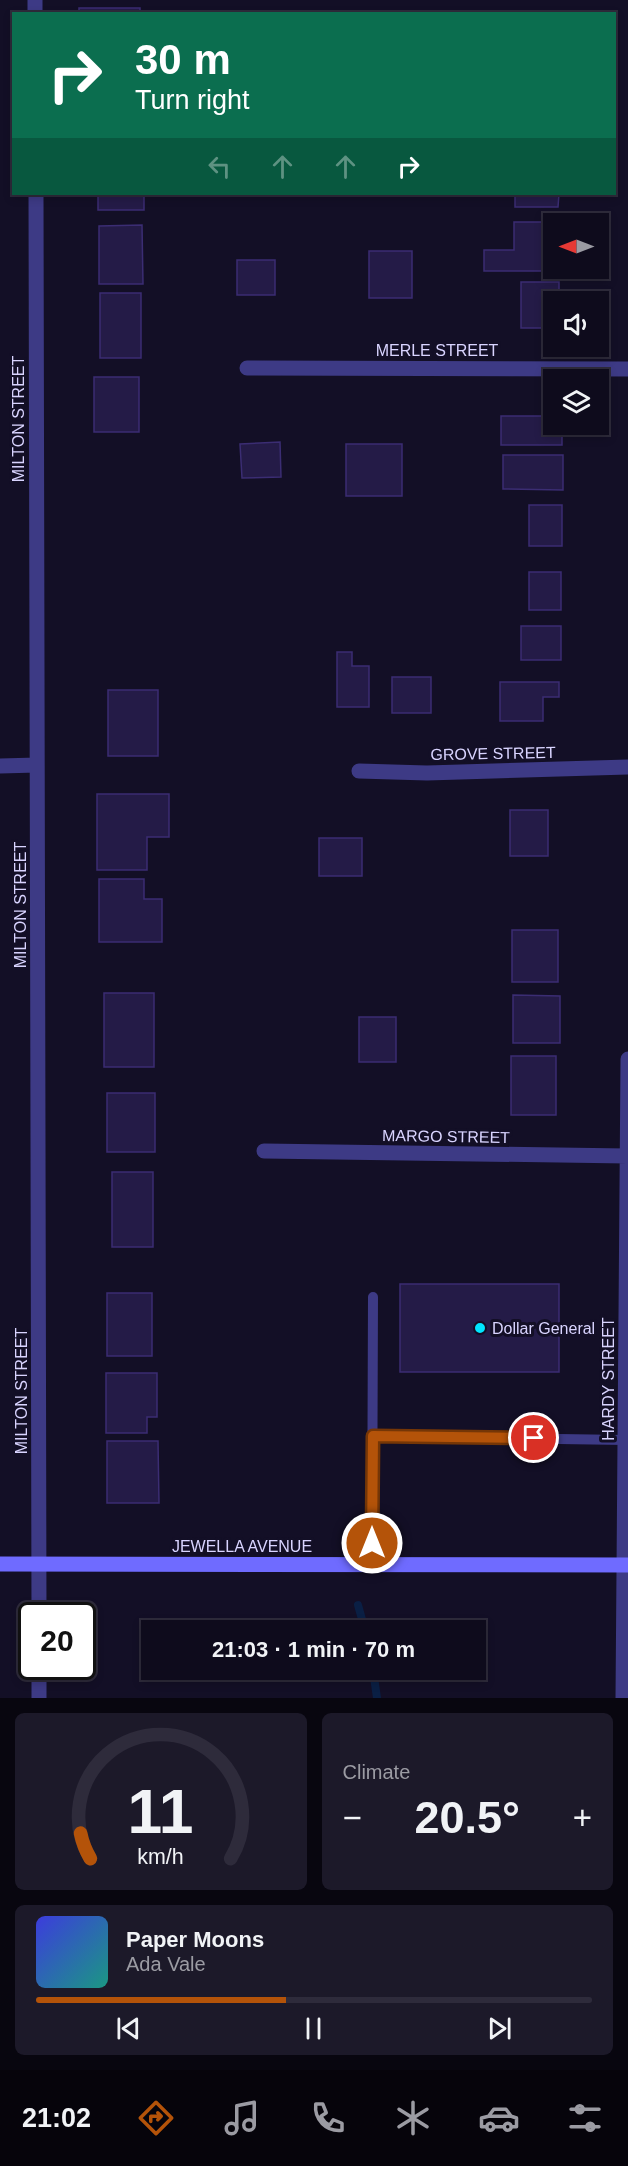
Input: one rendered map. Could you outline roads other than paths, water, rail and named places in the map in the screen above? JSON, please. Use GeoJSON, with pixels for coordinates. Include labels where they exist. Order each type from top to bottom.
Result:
{"type":"FeatureCollection","features":[{"type":"Feature","properties":{"kind":"main road","name":"JEWELLA AVENUE"},"geometry":{"type":"LineString","coordinates":[[0,1564],[626,1565]]}},
{"type":"Feature","properties":{"kind":"street","name":"MILTON STREET"},"geometry":{"type":"LineString","coordinates":[[36,195],[39,1602]]}},
{"type":"Feature","properties":{"kind":"street","name":"MERLE STREET"},"geometry":{"type":"LineString","coordinates":[[247,368],[628,369]]}},
{"type":"Feature","properties":{"kind":"street"},"geometry":{"type":"LineString","coordinates":[[0,766],[37,765]]}},
{"type":"Feature","properties":{"kind":"street","name":"GROVE STREET"},"geometry":{"type":"LineString","coordinates":[[359,771],[427,772],[628,767]]}},
{"type":"Feature","properties":{"kind":"street","name":"HARDY STREET"},"geometry":{"type":"LineString","coordinates":[[623,1698],[626,1565],[628,1059]]}},
{"type":"Feature","properties":{"kind":"street","name":"MARGO STREET"},"geometry":{"type":"LineString","coordinates":[[264,1152],[627,1156]]}},
{"type":"Feature","properties":{"kind":"street"},"geometry":{"type":"LineString","coordinates":[[39,1680],[39,1698]]}},
{"type":"Feature","properties":{"kind":"lane"},"geometry":{"type":"LineString","coordinates":[[372,1564],[374,1297]]}},
{"type":"Feature","properties":{"kind":"lane"},"geometry":{"type":"LineString","coordinates":[[373,1436],[626,1440]]}},
{"type":"Feature","properties":{"kind":"waterway"},"geometry":{"type":"LineString","coordinates":[[358,1605],[362,1620]]}},
{"type":"Feature","properties":{"kind":"waterway"},"geometry":{"type":"LineString","coordinates":[[374,1680],[377,1698]]}},
{"type":"Feature","properties":{"kind":"place","name":"Dollar General"},"geometry":{"type":"Point","coordinates":[480,1328]}}]}
